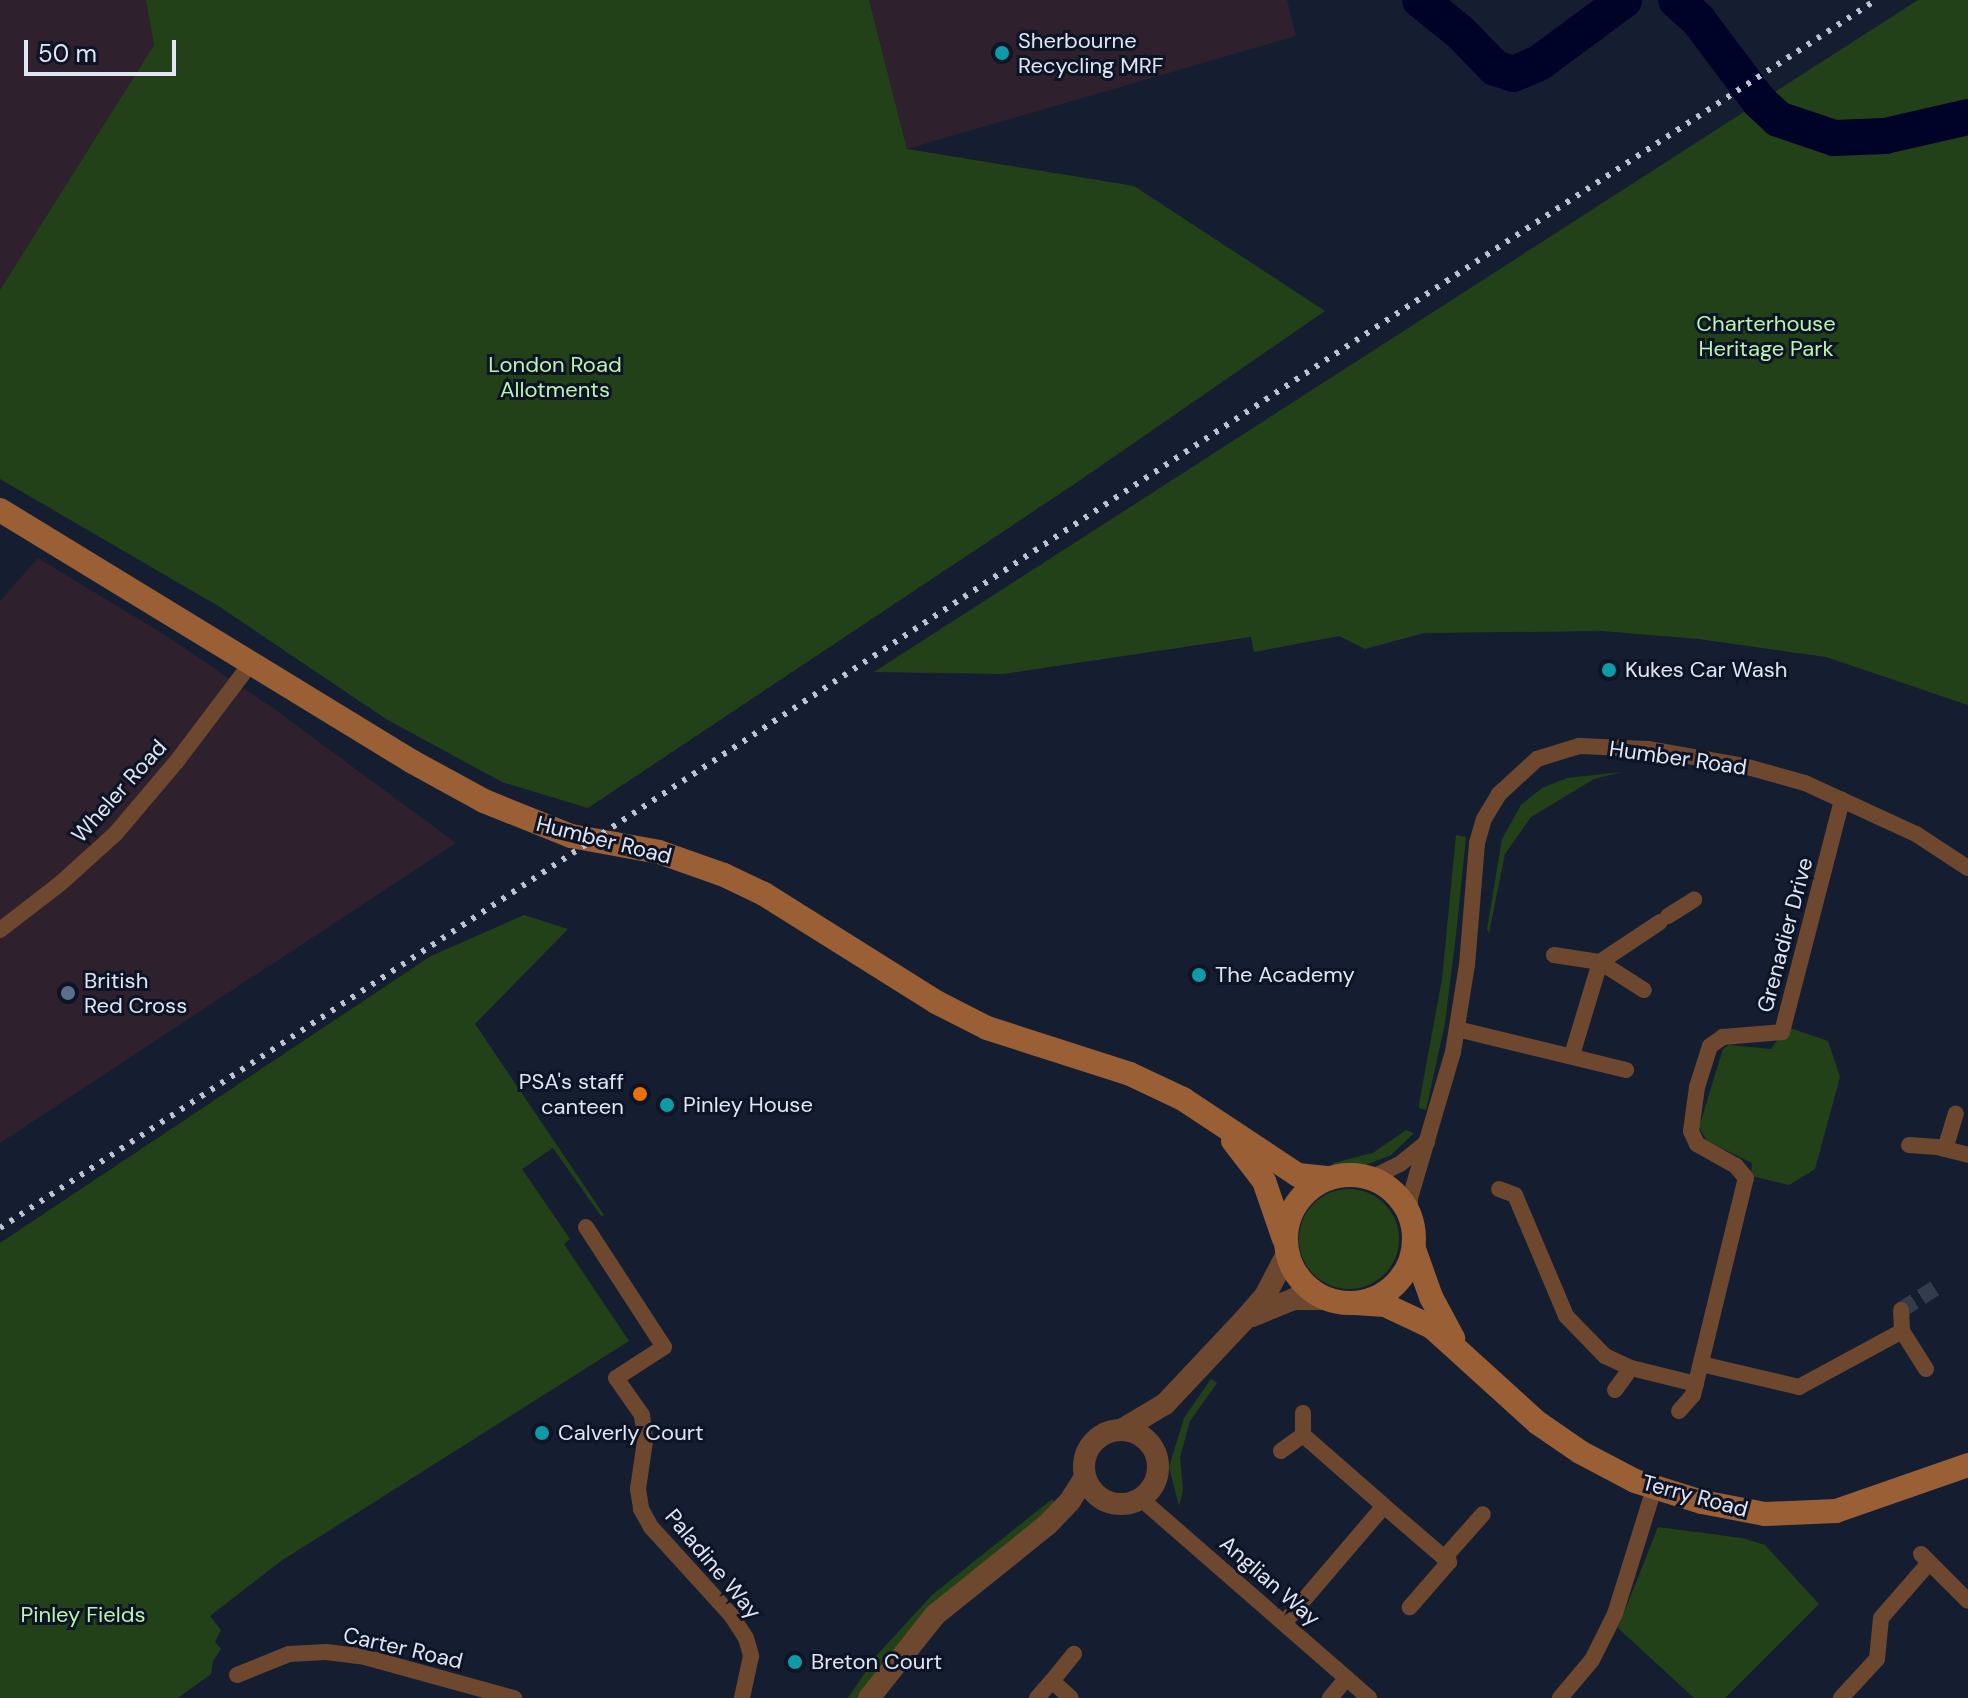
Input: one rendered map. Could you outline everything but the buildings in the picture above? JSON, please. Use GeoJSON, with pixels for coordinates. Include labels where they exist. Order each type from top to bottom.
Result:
{"type":"FeatureCollection","features":[{"type":"Feature","properties":{"kind":"main road","name":"Humber Road"},"geometry":{"type":"LineString","coordinates":[[0,510],[411,761],[528,821],[571,836],[659,852],[724,875],[764,894],[936,1002],[987,1028],[1130,1074],[1183,1099],[1298,1175],[1329,1178]]}},
{"type":"Feature","properties":{"kind":"main road","name":"Humber Road"},"geometry":{"type":"LineString","coordinates":[[1226,1130],[1264,1181],[1286,1248]]}},
{"type":"Feature","properties":{"kind":"main road"},"geometry":{"type":"LineString","coordinates":[[1351,1174],[1371,1178],[1398,1196],[1410,1215],[1414,1249],[1403,1276],[1387,1292],[1355,1303],[1327,1299],[1300,1281],[1286,1248],[1288,1219],[1312,1186],[1329,1178],[1351,1174]]}},
{"type":"Feature","properties":{"kind":"main road","name":"Terry Road"},"geometry":{"type":"LineString","coordinates":[[1414,1249],[1441,1321],[1460,1349]]}},
{"type":"Feature","properties":{"kind":"main road","name":"Terry Road"},"geometry":{"type":"LineString","coordinates":[[1355,1303],[1385,1305],[1432,1327],[1554,1434],[1606,1467],[1654,1489],[1738,1510],[1795,1515],[1836,1511],[1968,1465]]}},
{"type":"Feature","properties":{"kind":"street","name":"Wheler Road"},"geometry":{"type":"LineString","coordinates":[[0,930],[62,882],[116,833],[177,761],[252,662]]}},
{"type":"Feature","properties":{"kind":"street","name":"Humber Road"},"geometry":{"type":"LineString","coordinates":[[1410,1215],[1410,1198],[1457,1029],[1477,843],[1484,819],[1499,794],[1537,759],[1579,746],[1648,749],[1744,766],[1805,783],[1916,834],[1968,868]]}},
{"type":"Feature","properties":{"kind":"street","name":"Grenadier Drive"},"geometry":{"type":"LineString","coordinates":[[1679,1411],[1693,1395],[1746,1178],[1736,1166],[1697,1144],[1691,1131],[1697,1087],[1710,1046],[1723,1037],[1782,1032],[1842,800]]}},
{"type":"Feature","properties":{"kind":"street"},"geometry":{"type":"LineString","coordinates":[[1572,1055],[1600,962],[1694,900]]}},
{"type":"Feature","properties":{"kind":"street"},"geometry":{"type":"LineString","coordinates":[[1554,955],[1600,962],[1644,990]]}},
{"type":"Feature","properties":{"kind":"street"},"geometry":{"type":"LineString","coordinates":[[1457,1029],[1626,1070]]}},
{"type":"Feature","properties":{"kind":"street"},"geometry":{"type":"LineString","coordinates":[[1945,1149],[1956,1114]]}},
{"type":"Feature","properties":{"kind":"street"},"geometry":{"type":"LineString","coordinates":[[1371,1178],[1400,1164],[1428,1141]]}},
{"type":"Feature","properties":{"kind":"street"},"geometry":{"type":"LineString","coordinates":[[1909,1145],[1968,1155]]}},
{"type":"Feature","properties":{"kind":"street"},"geometry":{"type":"LineString","coordinates":[[1499,1189],[1515,1195],[1566,1316],[1605,1356],[1631,1368],[1696,1384]]}},
{"type":"Feature","properties":{"kind":"street","name":"Paladine Way"},"geometry":{"type":"LineString","coordinates":[[586,1227],[664,1347],[616,1378],[642,1415],[645,1441],[638,1489],[641,1509],[651,1527],[731,1615],[746,1638],[751,1656],[742,1698]]}},
{"type":"Feature","properties":{"kind":"street"},"geometry":{"type":"LineString","coordinates":[[1112,1503],[1100,1498],[1085,1477],[1084,1457],[1089,1446],[1098,1437],[1123,1429],[1165,1404],[1265,1296],[1286,1248]]}},
{"type":"Feature","properties":{"kind":"street"},"geometry":{"type":"LineString","coordinates":[[1244,1320],[1272,1305],[1294,1299],[1327,1299]]}},
{"type":"Feature","properties":{"kind":"street"},"geometry":{"type":"LineString","coordinates":[[1901,1310],[1902,1331],[1926,1369]]}},
{"type":"Feature","properties":{"kind":"street"},"geometry":{"type":"LineString","coordinates":[[1701,1364],[1799,1387],[1902,1331]]}},
{"type":"Feature","properties":{"kind":"street"},"geometry":{"type":"LineString","coordinates":[[1615,1390],[1631,1368]]}},
{"type":"Feature","properties":{"kind":"street"},"geometry":{"type":"LineString","coordinates":[[1047,1525],[1078,1510],[1112,1503],[1125,1504],[1151,1489],[1157,1475],[1155,1452],[1163,1419],[1179,1388]]}},
{"type":"Feature","properties":{"kind":"street"},"geometry":{"type":"LineString","coordinates":[[1303,1413],[1303,1435],[1449,1562],[1410,1607]]}},
{"type":"Feature","properties":{"kind":"street"},"geometry":{"type":"LineString","coordinates":[[1123,1429],[1144,1437],[1155,1452]]}},
{"type":"Feature","properties":{"kind":"street"},"geometry":{"type":"LineString","coordinates":[[1281,1451],[1303,1435]]}},
{"type":"Feature","properties":{"kind":"street"},"geometry":{"type":"LineString","coordinates":[[869,1698],[914,1637],[935,1615],[1047,1525],[1070,1501],[1085,1477]]}},
{"type":"Feature","properties":{"kind":"street"},"geometry":{"type":"LineString","coordinates":[[1560,1698],[1592,1660],[1615,1614],[1654,1489]]}},
{"type":"Feature","properties":{"kind":"street","name":"Anglian Way"},"geometry":{"type":"LineString","coordinates":[[1140,1498],[1369,1698]]}},
{"type":"Feature","properties":{"kind":"street"},"geometry":{"type":"LineString","coordinates":[[1285,1622],[1384,1506]]}},
{"type":"Feature","properties":{"kind":"street"},"geometry":{"type":"LineString","coordinates":[[1445,1557],[1483,1514]]}},
{"type":"Feature","properties":{"kind":"street"},"geometry":{"type":"LineString","coordinates":[[1841,1698],[1877,1659],[1881,1618],[1925,1559],[1968,1601]]}},
{"type":"Feature","properties":{"kind":"street","name":"Carter Road"},"geometry":{"type":"LineString","coordinates":[[237,1675],[289,1654],[326,1652],[361,1656],[514,1698]]}},
{"type":"Feature","properties":{"kind":"street"},"geometry":{"type":"LineString","coordinates":[[1037,1698],[1074,1654]]}},
{"type":"Feature","properties":{"kind":"street"},"geometry":{"type":"LineString","coordinates":[[1330,1698],[1347,1678]]}},
{"type":"Feature","properties":{"kind":"street"},"geometry":{"type":"LineString","coordinates":[[1052,1681],[1071,1698]]}},
{"type":"Feature","properties":{"kind":"shaded area"},"geometry":{"type":"Polygon","coordinates":[[[0,0],[146,0],[154,45],[0,290],[0,0]]]}},
{"type":"Feature","properties":{"kind":"shaded area"},"geometry":{"type":"Polygon","coordinates":[[[869,0],[1287,0],[1296,36],[907,149],[869,0]]]}},
{"type":"Feature","properties":{"kind":"shaded area"},"geometry":{"type":"Polygon","coordinates":[[[38,558],[165,635],[273,708],[456,843],[0,1143],[0,601],[38,558]]]}},
{"type":"Feature","properties":{"kind":"green space","name":"London Road Allotments"},"geometry":{"type":"Polygon","coordinates":[[[146,0],[869,0],[907,149],[1134,186],[1325,311],[1076,483],[588,808],[502,782],[386,719],[220,607],[0,479],[0,290],[154,45],[146,0]]]}},
{"type":"Feature","properties":{"kind":"green space","name":"Charterhouse Heritage Park"},"geometry":{"type":"Polygon","coordinates":[[[1918,0],[1968,0],[1968,705],[1826,657],[1698,639],[1602,631],[1424,633],[1365,649],[1339,636],[1254,652],[1251,637],[1003,674],[874,672],[1918,0]]]}},
{"type":"Feature","properties":{"kind":"green space"},"geometry":{"type":"Polygon","coordinates":[[[1622,772],[1594,779],[1531,817],[1505,854],[1489,933],[1487,929],[1502,839],[1521,805],[1542,788],[1567,778],[1622,772]]]}},
{"type":"Feature","properties":{"kind":"green space"},"geometry":{"type":"Polygon","coordinates":[[[1456,835],[1466,837],[1456,935],[1445,1023],[1426,1110],[1419,1108],[1419,1104],[1442,979],[1456,835]]]}},
{"type":"Feature","properties":{"kind":"green space","name":"Pinley Fields"},"geometry":{"type":"Polygon","coordinates":[[[524,915],[568,929],[475,1024],[604,1215],[601,1216],[553,1148],[522,1169],[570,1239],[564,1244],[629,1341],[281,1561],[210,1616],[221,1630],[215,1642],[221,1649],[213,1661],[211,1674],[178,1698],[0,1698],[0,1243],[431,956],[524,915]]]}},
{"type":"Feature","properties":{"kind":"green space"},"geometry":{"type":"Polygon","coordinates":[[[1787,1027],[1828,1041],[1840,1077],[1815,1169],[1789,1185],[1751,1176],[1752,1163],[1707,1141],[1699,1127],[1723,1049],[1729,1045],[1771,1049],[1787,1027]]]}},
{"type":"Feature","properties":{"kind":"green space"},"geometry":{"type":"Polygon","coordinates":[[[1406,1130],[1414,1133],[1391,1155],[1361,1167],[1333,1170],[1333,1163],[1373,1153],[1406,1130]]]}},
{"type":"Feature","properties":{"kind":"green space"},"geometry":{"type":"Polygon","coordinates":[[[1349,1189],[1368,1193],[1385,1203],[1395,1220],[1399,1239],[1395,1258],[1385,1275],[1368,1285],[1349,1289],[1330,1285],[1313,1275],[1303,1258],[1299,1239],[1303,1220],[1313,1203],[1330,1193],[1349,1189]]]}},
{"type":"Feature","properties":{"kind":"green space"},"geometry":{"type":"Polygon","coordinates":[[[1211,1379],[1217,1383],[1190,1421],[1180,1457],[1183,1490],[1179,1506],[1169,1467],[1184,1418],[1211,1379]]]}},
{"type":"Feature","properties":{"kind":"green space"},"geometry":{"type":"Polygon","coordinates":[[[1052,1499],[1056,1504],[929,1611],[902,1639],[858,1698],[848,1698],[877,1655],[932,1595],[1052,1499]]]}},
{"type":"Feature","properties":{"kind":"green space"},"geometry":{"type":"Polygon","coordinates":[[[1658,1527],[1742,1538],[1765,1545],[1819,1604],[1725,1698],[1694,1698],[1618,1628],[1658,1527]]]}},
{"type":"Feature","properties":{"kind":"waterway"},"geometry":{"type":"LineString","coordinates":[[1420,0],[1460,32],[1495,68],[1513,74],[1539,63],[1624,0]]}},
{"type":"Feature","properties":{"kind":"waterway"},"geometry":{"type":"LineString","coordinates":[[1676,0],[1699,21],[1759,101],[1778,119],[1834,138],[1885,136],[1968,117]]}},
{"type":"Feature","properties":{"kind":"tunnel"},"geometry":{"type":"LineString","coordinates":[[1901,1310],[1937,1287]]}},
{"type":"Feature","properties":{"kind":"railway"},"geometry":{"type":"LineString","coordinates":[[0,1228],[1876,0]]}},
{"type":"Feature","properties":{"kind":"place","name":"Sherbourne Recycling MRF"},"geometry":{"type":"Point","coordinates":[1002,53]}},
{"type":"Feature","properties":{"kind":"place","name":"Kukes Car Wash"},"geometry":{"type":"Point","coordinates":[1609,670]}},
{"type":"Feature","properties":{"kind":"place","name":"The Academy"},"geometry":{"type":"Point","coordinates":[1199,975]}},
{"type":"Feature","properties":{"kind":"place","name":"British Red Cross"},"geometry":{"type":"Point","coordinates":[68,993]}},
{"type":"Feature","properties":{"kind":"place","name":"PSA's staff canteen"},"geometry":{"type":"Point","coordinates":[640,1094]}},
{"type":"Feature","properties":{"kind":"place","name":"Pinley House"},"geometry":{"type":"Point","coordinates":[667,1105]}},
{"type":"Feature","properties":{"kind":"place","name":"Calverly Court"},"geometry":{"type":"Point","coordinates":[542,1433]}},
{"type":"Feature","properties":{"kind":"place","name":"Breton Court"},"geometry":{"type":"Point","coordinates":[795,1662]}}]}
